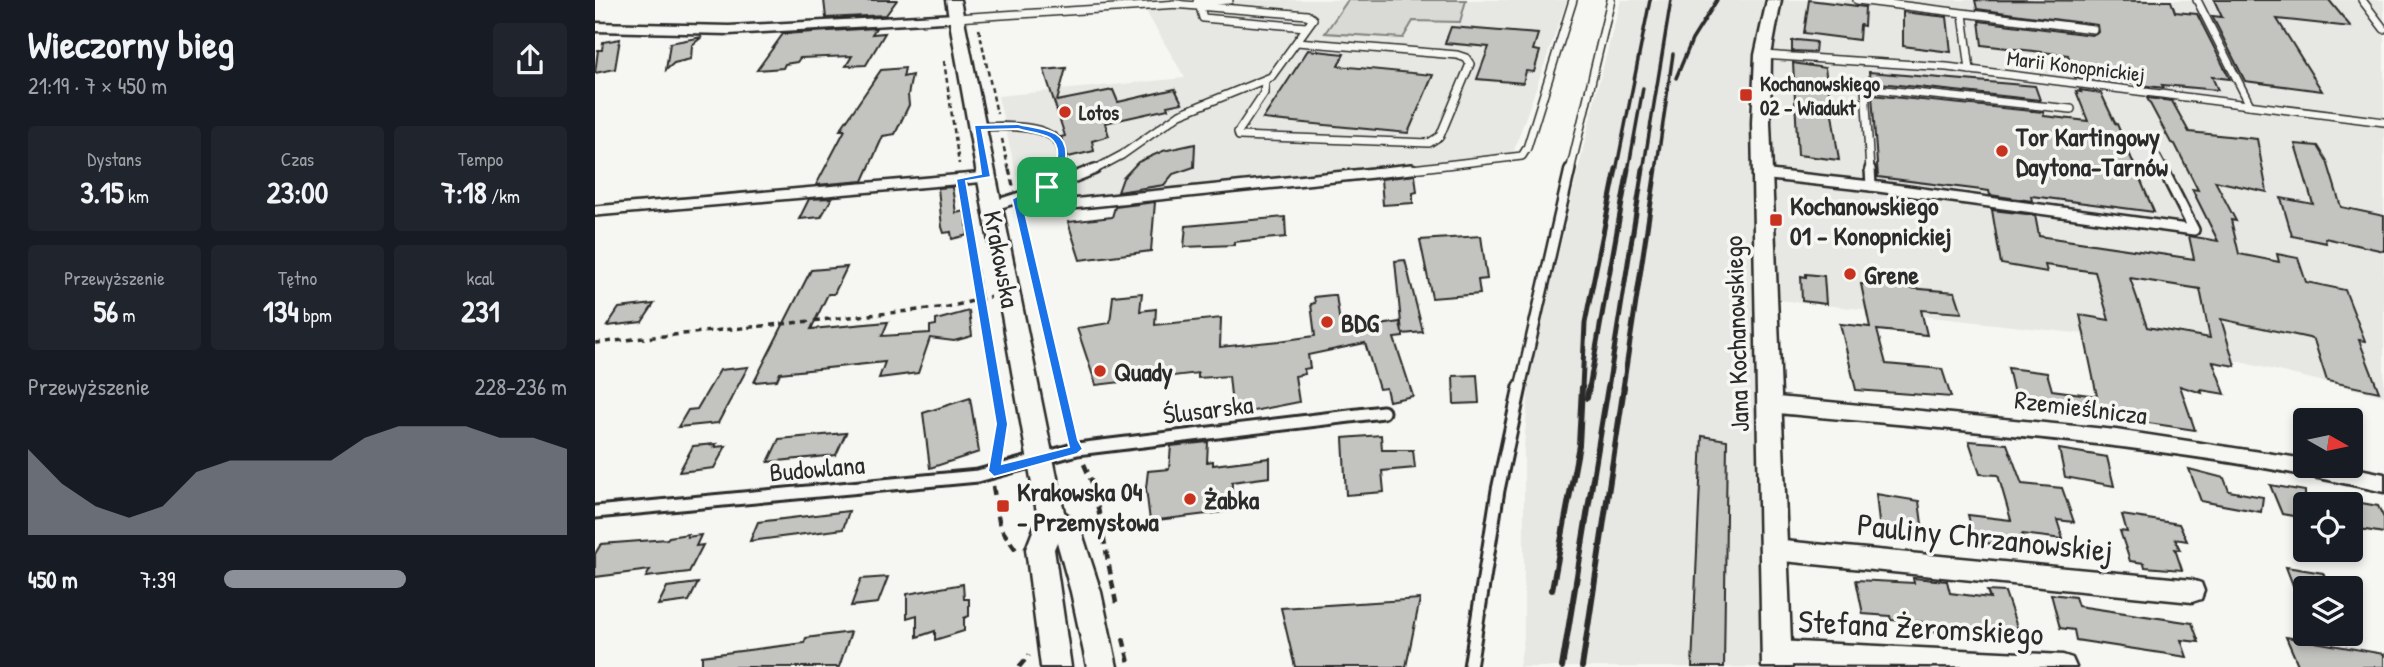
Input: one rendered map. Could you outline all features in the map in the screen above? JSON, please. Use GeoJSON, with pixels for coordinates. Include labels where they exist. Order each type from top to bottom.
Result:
{"type":"FeatureCollection","features":[{"type":"Feature","properties":{"kind":"street","name":"Jana Kochanowskiego"},"geometry":{"type":"LineString","coordinates":[[1774,0],[1763,55],[1761,174],[1777,660]]}},
{"type":"Feature","properties":{"kind":"street"},"geometry":{"type":"LineString","coordinates":[[595,27],[632,31],[714,29],[954,9]]}},
{"type":"Feature","properties":{"kind":"street","name":"Krakowska"},"geometry":{"type":"LineString","coordinates":[[954,9],[986,177],[1004,202],[1052,518],[1067,530],[1086,592],[1102,667]]}},
{"type":"Feature","properties":{"kind":"street","name":"Rzemieślnicza"},"geometry":{"type":"LineString","coordinates":[[1768,404],[2116,438],[2340,473],[2384,483]]}},
{"type":"Feature","properties":{"kind":"street"},"geometry":{"type":"LineString","coordinates":[[1052,518],[1040,549],[1056,667]]}},
{"type":"Feature","properties":{"kind":"street","name":"Pauliny Chrzanowskiej"},"geometry":{"type":"LineString","coordinates":[[1773,550],[2192,591]]}},
{"type":"Feature","properties":{"kind":"street","name":"Stefana Żeromskiego"},"geometry":{"type":"LineString","coordinates":[[1777,660],[2063,667]]}},
{"type":"Feature","properties":{"kind":"lane"},"geometry":{"type":"LineString","coordinates":[[954,9],[977,16],[1229,0]]}},
{"type":"Feature","properties":{"kind":"lane"},"geometry":{"type":"LineString","coordinates":[[1026,196],[1052,206],[1522,156],[1573,0]]}},
{"type":"Feature","properties":{"kind":"lane"},"geometry":{"type":"LineString","coordinates":[[1469,667],[1498,490],[1531,333],[1560,203],[1611,0]]}},
{"type":"Feature","properties":{"kind":"lane"},"geometry":{"type":"LineString","coordinates":[[1857,0],[2093,29]]}},
{"type":"Feature","properties":{"kind":"lane"},"geometry":{"type":"LineString","coordinates":[[2197,0],[2250,105]]}},
{"type":"Feature","properties":{"kind":"lane"},"geometry":{"type":"LineString","coordinates":[[2362,0],[2384,29]]}},
{"type":"Feature","properties":{"kind":"lane"},"geometry":{"type":"LineString","coordinates":[[1004,202],[1096,168],[1120,156],[1164,123],[1189,109],[1265,81],[1271,77],[1297,42],[1311,16],[1173,4]]}},
{"type":"Feature","properties":{"kind":"lane"},"geometry":{"type":"LineString","coordinates":[[1200,8],[1203,18],[1306,27]]}},
{"type":"Feature","properties":{"kind":"lane"},"geometry":{"type":"LineString","coordinates":[[1963,14],[1970,70]]}},
{"type":"Feature","properties":{"kind":"lane"},"geometry":{"type":"LineString","coordinates":[[1265,81],[1263,93],[1238,132],[1239,136],[1429,143],[1440,136],[1470,64],[1467,58],[1457,55],[1297,42]]}},
{"type":"Feature","properties":{"kind":"lane","name":"Marii Konopnickiej"},"geometry":{"type":"LineString","coordinates":[[1763,55],[1970,70],[2384,122]]}},
{"type":"Feature","properties":{"kind":"lane"},"geometry":{"type":"LineString","coordinates":[[1871,186],[1865,88],[2071,109]]}},
{"type":"Feature","properties":{"kind":"lane"},"geometry":{"type":"LineString","coordinates":[[977,127],[999,126],[1040,131],[1058,141],[1062,154],[1060,168],[1047,187]]}},
{"type":"Feature","properties":{"kind":"lane"},"geometry":{"type":"LineString","coordinates":[[1761,174],[1871,186],[2195,230],[2157,156]]}},
{"type":"Feature","properties":{"kind":"lane"},"geometry":{"type":"LineString","coordinates":[[595,211],[986,177]]}},
{"type":"Feature","properties":{"kind":"lane","name":"Ślusarska"},"geometry":{"type":"LineString","coordinates":[[1041,459],[1077,449],[1383,412]]}},
{"type":"Feature","properties":{"kind":"lane","name":"Budowlana"},"geometry":{"type":"LineString","coordinates":[[595,512],[978,476],[1041,459]]}},
{"type":"Feature","properties":{"kind":"path"},"geometry":{"type":"LineString","coordinates":[[977,16],[999,126],[1004,202],[1072,440],[1094,487],[1117,611]]}},
{"type":"Feature","properties":{"kind":"path"},"geometry":{"type":"LineString","coordinates":[[944,61],[1002,424],[993,493],[1000,527],[1023,559]]}},
{"type":"Feature","properties":{"kind":"path"},"geometry":{"type":"LineString","coordinates":[[595,342],[948,307],[981,299]]}},
{"type":"Feature","properties":{"kind":"path"},"geometry":{"type":"LineString","coordinates":[[1122,633],[1131,667]]}},
{"type":"Feature","properties":{"kind":"shaded area"},"geometry":{"type":"Polygon","coordinates":[[[1348,0],[1466,0],[1460,22],[1413,21],[1403,38],[1325,33],[1348,0]]]}},
{"type":"Feature","properties":{"kind":"shaded area"},"geometry":{"type":"Polygon","coordinates":[[[1567,0],[1513,153],[1026,216],[998,96],[1185,78],[1140,1],[1567,0]]]}},
{"type":"Feature","properties":{"kind":"shaded area"},"geometry":{"type":"Polygon","coordinates":[[[1621,0],[1774,0],[1748,105],[1756,143],[1769,667],[1519,667],[1524,638],[1524,449],[1530,373],[1538,324],[1559,252],[1621,0]]]}},
{"type":"Feature","properties":{"kind":"shaded area"},"geometry":{"type":"Polygon","coordinates":[[[1781,0],[2384,0],[2384,118],[1987,69],[1770,54],[1781,0]]]}},
{"type":"Feature","properties":{"kind":"shaded area"},"geometry":{"type":"Polygon","coordinates":[[[1770,58],[1950,70],[2384,125],[2384,396],[2156,342],[1779,300],[1774,282],[1769,172],[1770,58]]]}},
{"type":"Feature","properties":{"kind":"building"},"geometry":{"type":"Polygon","coordinates":[[[824,0],[897,0],[886,15],[826,18],[824,0]]]}},
{"type":"Feature","properties":{"kind":"building"},"geometry":{"type":"Polygon","coordinates":[[[1809,0],[1865,7],[1864,26],[1860,25],[1859,40],[1804,33],[1809,0]]]}},
{"type":"Feature","properties":{"kind":"building"},"geometry":{"type":"Polygon","coordinates":[[[1975,0],[2171,1],[2175,12],[2197,14],[2230,79],[2212,77],[2218,90],[2162,85],[2164,88],[2075,77],[2068,55],[1982,45],[1979,21],[2092,35],[2098,32],[2097,25],[1977,9],[1975,0]]]}},
{"type":"Feature","properties":{"kind":"building"},"geometry":{"type":"Polygon","coordinates":[[[2214,0],[2329,0],[2351,27],[2277,19],[2322,91],[2245,81],[2212,16],[2222,17],[2214,0]]]}},
{"type":"Feature","properties":{"kind":"building"},"geometry":{"type":"Polygon","coordinates":[[[1903,12],[1947,17],[1951,52],[1903,46],[1903,12]]]}},
{"type":"Feature","properties":{"kind":"building"},"geometry":{"type":"Polygon","coordinates":[[[1451,27],[1538,34],[1533,50],[1540,51],[1534,72],[1526,71],[1523,83],[1477,79],[1489,47],[1445,43],[1451,27]]]}},
{"type":"Feature","properties":{"kind":"building"},"geometry":{"type":"Polygon","coordinates":[[[876,28],[872,34],[885,33],[866,65],[846,66],[852,56],[800,58],[797,62],[785,64],[783,68],[757,70],[783,34],[876,28]]]}},
{"type":"Feature","properties":{"kind":"building"},"geometry":{"type":"Polygon","coordinates":[[[702,37],[692,45],[691,59],[674,63],[666,70],[670,43],[702,37]]]}},
{"type":"Feature","properties":{"kind":"building"},"geometry":{"type":"Polygon","coordinates":[[[620,39],[615,69],[595,73],[598,50],[602,50],[603,42],[620,39]]]}},
{"type":"Feature","properties":{"kind":"building"},"geometry":{"type":"Polygon","coordinates":[[[1792,41],[1816,42],[1815,52],[1792,51],[1792,41]]]}},
{"type":"Feature","properties":{"kind":"building"},"geometry":{"type":"Polygon","coordinates":[[[1308,50],[1344,54],[1338,66],[1433,75],[1408,133],[1263,119],[1308,50]]]}},
{"type":"Feature","properties":{"kind":"building"},"geometry":{"type":"Polygon","coordinates":[[[1793,63],[1825,68],[1839,160],[1798,155],[1793,63]]]}},
{"type":"Feature","properties":{"kind":"building"},"geometry":{"type":"Polygon","coordinates":[[[905,68],[903,77],[912,75],[909,105],[895,134],[883,136],[863,181],[816,185],[845,130],[840,130],[881,70],[905,68]]]}},
{"type":"Feature","properties":{"kind":"building"},"geometry":{"type":"Polygon","coordinates":[[[1066,68],[1057,101],[1113,90],[1118,102],[1175,89],[1182,103],[1167,106],[1168,109],[1105,123],[1109,136],[1092,141],[1094,151],[1068,157],[1061,137],[1065,136],[1044,70],[1066,68]]]}},
{"type":"Feature","properties":{"kind":"building"},"geometry":{"type":"Polygon","coordinates":[[[1869,72],[2035,86],[2040,100],[1870,82],[1869,72]]]}},
{"type":"Feature","properties":{"kind":"building","name":"Tor Kartingowy Daytona-Tarnów"},"geometry":{"type":"Polygon","coordinates":[[[2080,90],[2101,93],[2154,212],[2031,196],[2032,201],[1990,195],[1989,191],[1878,177],[1872,95],[2043,112],[2044,116],[2088,121],[2076,91],[2081,92],[2080,90]]]}},
{"type":"Feature","properties":{"kind":"building"},"geometry":{"type":"Polygon","coordinates":[[[2147,98],[2172,101],[2189,132],[2257,139],[2267,192],[2215,181],[2236,221],[2231,220],[2239,254],[2279,262],[2277,254],[2298,258],[2306,282],[2345,290],[2365,341],[2359,340],[2379,392],[2327,381],[2314,340],[2221,319],[2235,366],[2213,362],[2225,394],[2201,390],[2202,393],[2180,386],[2195,430],[2016,403],[2008,368],[2047,373],[2052,390],[2097,396],[2080,315],[2109,320],[2095,272],[2045,265],[2047,272],[2001,264],[1992,210],[2035,215],[2039,236],[2194,259],[2189,236],[2218,241],[2192,189],[2198,190],[2175,144],[2171,143],[2147,98]],[[2130,278],[2147,327],[2210,338],[2200,289],[2130,278]]]}},
{"type":"Feature","properties":{"kind":"building"},"geometry":{"type":"Polygon","coordinates":[[[1195,144],[1194,167],[1173,174],[1164,185],[1118,192],[1123,178],[1138,162],[1163,151],[1195,144]]]}},
{"type":"Feature","properties":{"kind":"building"},"geometry":{"type":"Polygon","coordinates":[[[2295,144],[2318,146],[2327,161],[2341,207],[2384,216],[2384,251],[2325,238],[2326,243],[2292,236],[2281,198],[2313,204],[2295,144]]]}},
{"type":"Feature","properties":{"kind":"building"},"geometry":{"type":"Polygon","coordinates":[[[1415,175],[1417,192],[1413,193],[1413,203],[1383,205],[1381,179],[1415,175]]]}},
{"type":"Feature","properties":{"kind":"building"},"geometry":{"type":"Polygon","coordinates":[[[952,187],[956,213],[965,211],[968,235],[952,239],[951,232],[944,233],[942,227],[938,188],[952,187]]]}},
{"type":"Feature","properties":{"kind":"building"},"geometry":{"type":"Polygon","coordinates":[[[832,198],[821,217],[799,219],[809,199],[832,198]]]}},
{"type":"Feature","properties":{"kind":"building"},"geometry":{"type":"Polygon","coordinates":[[[1155,202],[1151,251],[1080,260],[1068,222],[1112,217],[1115,207],[1155,202]]]}},
{"type":"Feature","properties":{"kind":"building"},"geometry":{"type":"Polygon","coordinates":[[[1285,217],[1286,237],[1234,242],[1234,245],[1184,247],[1186,226],[1285,217]]]}},
{"type":"Feature","properties":{"kind":"building"},"geometry":{"type":"Polygon","coordinates":[[[1481,236],[1487,279],[1478,280],[1480,294],[1432,298],[1420,240],[1481,236]]]}},
{"type":"Feature","properties":{"kind":"building"},"geometry":{"type":"Polygon","coordinates":[[[1405,260],[1423,332],[1394,338],[1413,396],[1389,401],[1386,388],[1379,389],[1365,343],[1308,355],[1310,368],[1304,369],[1305,374],[1295,376],[1299,402],[1233,415],[1229,376],[1198,378],[1198,373],[1096,385],[1077,328],[1110,323],[1113,296],[1142,293],[1140,311],[1156,309],[1155,325],[1221,318],[1220,347],[1279,341],[1315,336],[1311,304],[1315,303],[1314,297],[1336,295],[1341,331],[1400,322],[1402,333],[1395,261],[1405,260]]]}},
{"type":"Feature","properties":{"kind":"building"},"geometry":{"type":"Polygon","coordinates":[[[847,267],[834,294],[828,294],[811,329],[888,322],[882,336],[930,333],[930,326],[936,325],[936,320],[969,311],[972,336],[954,341],[930,338],[918,373],[879,378],[885,362],[780,373],[777,380],[754,382],[811,270],[847,267]]]}},
{"type":"Feature","properties":{"kind":"building"},"geometry":{"type":"Polygon","coordinates":[[[1806,274],[1824,276],[1826,304],[1802,301],[1801,276],[1806,277],[1806,274]]]}},
{"type":"Feature","properties":{"kind":"building"},"geometry":{"type":"Polygon","coordinates":[[[1861,284],[1955,292],[1962,313],[1921,310],[1927,335],[1877,330],[1886,364],[1942,369],[1951,397],[1856,390],[1840,324],[1870,327],[1861,284]]]}},
{"type":"Feature","properties":{"kind":"building"},"geometry":{"type":"Polygon","coordinates":[[[654,304],[642,322],[607,326],[619,308],[654,304]]]}},
{"type":"Feature","properties":{"kind":"building"},"geometry":{"type":"Polygon","coordinates":[[[748,367],[718,423],[678,427],[688,410],[697,409],[720,370],[748,367]]]}},
{"type":"Feature","properties":{"kind":"building"},"geometry":{"type":"Polygon","coordinates":[[[1477,375],[1479,403],[1454,404],[1453,376],[1477,375]]]}},
{"type":"Feature","properties":{"kind":"building"},"geometry":{"type":"Polygon","coordinates":[[[970,398],[979,452],[930,468],[923,413],[970,398]]]}},
{"type":"Feature","properties":{"kind":"building"},"geometry":{"type":"Polygon","coordinates":[[[846,433],[836,455],[768,462],[779,439],[846,433]]]}},
{"type":"Feature","properties":{"kind":"building"},"geometry":{"type":"Polygon","coordinates":[[[1381,435],[1382,450],[1413,450],[1415,468],[1382,471],[1384,492],[1346,495],[1343,438],[1381,435]]]}},
{"type":"Feature","properties":{"kind":"building"},"geometry":{"type":"Polygon","coordinates":[[[1702,436],[1727,440],[1724,667],[1692,667],[1702,436]]]}},
{"type":"Feature","properties":{"kind":"building"},"geometry":{"type":"Polygon","coordinates":[[[1969,441],[2007,444],[2022,484],[2062,488],[2074,522],[2057,520],[2063,539],[2022,534],[2026,547],[1975,542],[1968,515],[2011,520],[1998,475],[1980,474],[1969,441]]]}},
{"type":"Feature","properties":{"kind":"building"},"geometry":{"type":"Polygon","coordinates":[[[1208,442],[1207,462],[1213,461],[1213,465],[1270,458],[1270,477],[1232,482],[1231,511],[1150,521],[1146,488],[1148,471],[1169,469],[1171,446],[1208,442]]]}},
{"type":"Feature","properties":{"kind":"building"},"geometry":{"type":"Polygon","coordinates":[[[716,444],[714,447],[726,446],[714,468],[679,472],[693,446],[716,444]]]}},
{"type":"Feature","properties":{"kind":"building"},"geometry":{"type":"Polygon","coordinates":[[[2059,449],[2107,457],[2114,486],[2065,477],[2059,449]]]}},
{"type":"Feature","properties":{"kind":"building"},"geometry":{"type":"Polygon","coordinates":[[[2189,469],[2224,478],[2229,491],[2263,497],[2261,512],[2201,501],[2189,469]]]}},
{"type":"Feature","properties":{"kind":"building"},"geometry":{"type":"Polygon","coordinates":[[[2270,485],[2305,491],[2293,492],[2293,516],[2282,514],[2270,485]]]}},
{"type":"Feature","properties":{"kind":"building"},"geometry":{"type":"Polygon","coordinates":[[[1876,494],[1919,501],[1924,539],[1880,532],[1876,494]]]}},
{"type":"Feature","properties":{"kind":"building"},"geometry":{"type":"Polygon","coordinates":[[[2363,503],[2378,506],[2384,518],[2384,533],[2363,530],[2363,503]]]}},
{"type":"Feature","properties":{"kind":"building"},"geometry":{"type":"Polygon","coordinates":[[[849,511],[843,529],[750,541],[758,522],[849,511]]]}},
{"type":"Feature","properties":{"kind":"building"},"geometry":{"type":"Polygon","coordinates":[[[2122,515],[2179,524],[2187,541],[2175,539],[2180,550],[2175,549],[2182,570],[2145,567],[2144,563],[2130,561],[2120,531],[2127,532],[2122,515]]]}},
{"type":"Feature","properties":{"kind":"building"},"geometry":{"type":"Polygon","coordinates":[[[688,534],[687,537],[701,535],[696,546],[703,545],[689,572],[646,577],[650,570],[595,577],[595,554],[601,544],[667,539],[688,534]]]}},
{"type":"Feature","properties":{"kind":"building"},"geometry":{"type":"Polygon","coordinates":[[[2286,567],[2323,573],[2324,576],[2293,576],[2293,585],[2286,567]]]}},
{"type":"Feature","properties":{"kind":"building"},"geometry":{"type":"Polygon","coordinates":[[[888,577],[878,603],[851,606],[861,579],[888,577]]]}},
{"type":"Feature","properties":{"kind":"building"},"geometry":{"type":"Polygon","coordinates":[[[1913,578],[1947,581],[1950,593],[1990,598],[1987,591],[2005,592],[2020,636],[1972,633],[1973,637],[1924,631],[1922,622],[1891,620],[1890,616],[1863,614],[1856,580],[1914,583],[1913,578]]]}},
{"type":"Feature","properties":{"kind":"building"},"geometry":{"type":"Polygon","coordinates":[[[698,583],[689,601],[658,605],[667,587],[698,583]]]}},
{"type":"Feature","properties":{"kind":"building"},"geometry":{"type":"Polygon","coordinates":[[[963,584],[964,599],[969,599],[969,616],[964,618],[964,631],[935,640],[935,631],[917,637],[917,615],[907,618],[907,594],[963,584]]]}},
{"type":"Feature","properties":{"kind":"building"},"geometry":{"type":"Polygon","coordinates":[[[2051,594],[2075,597],[2078,606],[2192,623],[2199,642],[2181,640],[2187,657],[2076,640],[2074,630],[2060,628],[2051,594]]]}},
{"type":"Feature","properties":{"kind":"building"},"geometry":{"type":"Polygon","coordinates":[[[1420,599],[1406,667],[1295,667],[1281,608],[1420,599]]]}},
{"type":"Feature","properties":{"kind":"building"},"geometry":{"type":"Polygon","coordinates":[[[851,632],[839,667],[702,667],[702,656],[804,643],[806,638],[851,632]]]}},
{"type":"Feature","properties":{"kind":"building"},"geometry":{"type":"Polygon","coordinates":[[[2286,637],[2293,638],[2293,646],[2338,646],[2384,654],[2384,667],[2299,667],[2286,637]]]}},
{"type":"Feature","properties":{"kind":"railway"},"geometry":{"type":"LineString","coordinates":[[1616,171],[1650,0]]}},
{"type":"Feature","properties":{"kind":"railway"},"geometry":{"type":"LineString","coordinates":[[1643,171],[1671,0]]}},
{"type":"Feature","properties":{"kind":"railway"},"geometry":{"type":"LineString","coordinates":[[1676,78],[1692,40],[1717,0]]}},
{"type":"Feature","properties":{"kind":"railway"},"geometry":{"type":"LineString","coordinates":[[1656,171],[1673,54]]}},
{"type":"Feature","properties":{"kind":"railway"},"geometry":{"type":"LineString","coordinates":[[1628,171],[1643,88]]}},
{"type":"Feature","properties":{"kind":"railway"},"geometry":{"type":"LineString","coordinates":[[1582,388],[1585,323],[1616,169]]}},
{"type":"Feature","properties":{"kind":"railway"},"geometry":{"type":"LineString","coordinates":[[1589,388],[1628,169]]}},
{"type":"Feature","properties":{"kind":"railway"},"geometry":{"type":"LineString","coordinates":[[1608,388],[1643,169]]}},
{"type":"Feature","properties":{"kind":"railway"},"geometry":{"type":"LineString","coordinates":[[1623,388],[1656,169]]}},
{"type":"Feature","properties":{"kind":"railway"},"geometry":{"type":"LineString","coordinates":[[1552,590],[1579,445],[1582,387]]}},
{"type":"Feature","properties":{"kind":"railway"},"geometry":{"type":"LineString","coordinates":[[1587,398],[1589,387]]}},
{"type":"Feature","properties":{"kind":"railway"},"geometry":{"type":"LineString","coordinates":[[1562,667],[1608,387]]}},
{"type":"Feature","properties":{"kind":"railway"},"geometry":{"type":"LineString","coordinates":[[1582,667],[1624,387]]}},
{"type":"Feature","properties":{"kind":"place","name":"Kochanowskiego 02 - Wiadukt"},"geometry":{"type":"Point","coordinates":[1746,95]}},
{"type":"Feature","properties":{"kind":"place","name":"Lotos"},"geometry":{"type":"Point","coordinates":[1065,112]}},
{"type":"Feature","properties":{"kind":"place","name":"Tor Kartingowy Daytona-Tarnów"},"geometry":{"type":"Point","coordinates":[2002,151]}},
{"type":"Feature","properties":{"kind":"place","name":"Kochanowskiego 01 - Konopnickiej"},"geometry":{"type":"Point","coordinates":[1776,220]}},
{"type":"Feature","properties":{"kind":"place","name":"Grene"},"geometry":{"type":"Point","coordinates":[1850,274]}},
{"type":"Feature","properties":{"kind":"place","name":"BDG"},"geometry":{"type":"Point","coordinates":[1327,322]}},
{"type":"Feature","properties":{"kind":"place","name":"Quady"},"geometry":{"type":"Point","coordinates":[1100,371]}},
{"type":"Feature","properties":{"kind":"place","name":"Żabka"},"geometry":{"type":"Point","coordinates":[1190,499]}},
{"type":"Feature","properties":{"kind":"place","name":"Krakowska 04 - Przemysłowa"},"geometry":{"type":"Point","coordinates":[1003,506]}},
{"type":"Feature","properties":{"kind":"route"},"geometry":{"type":"LineString","coordinates":[[977,127],[1018,127],[1052,135],[1058,141],[1062,154],[1057,176],[1047,187],[1016,199],[1072,440],[1077,449],[994,471],[1002,424],[961,179],[986,177],[977,127]]}}]}
